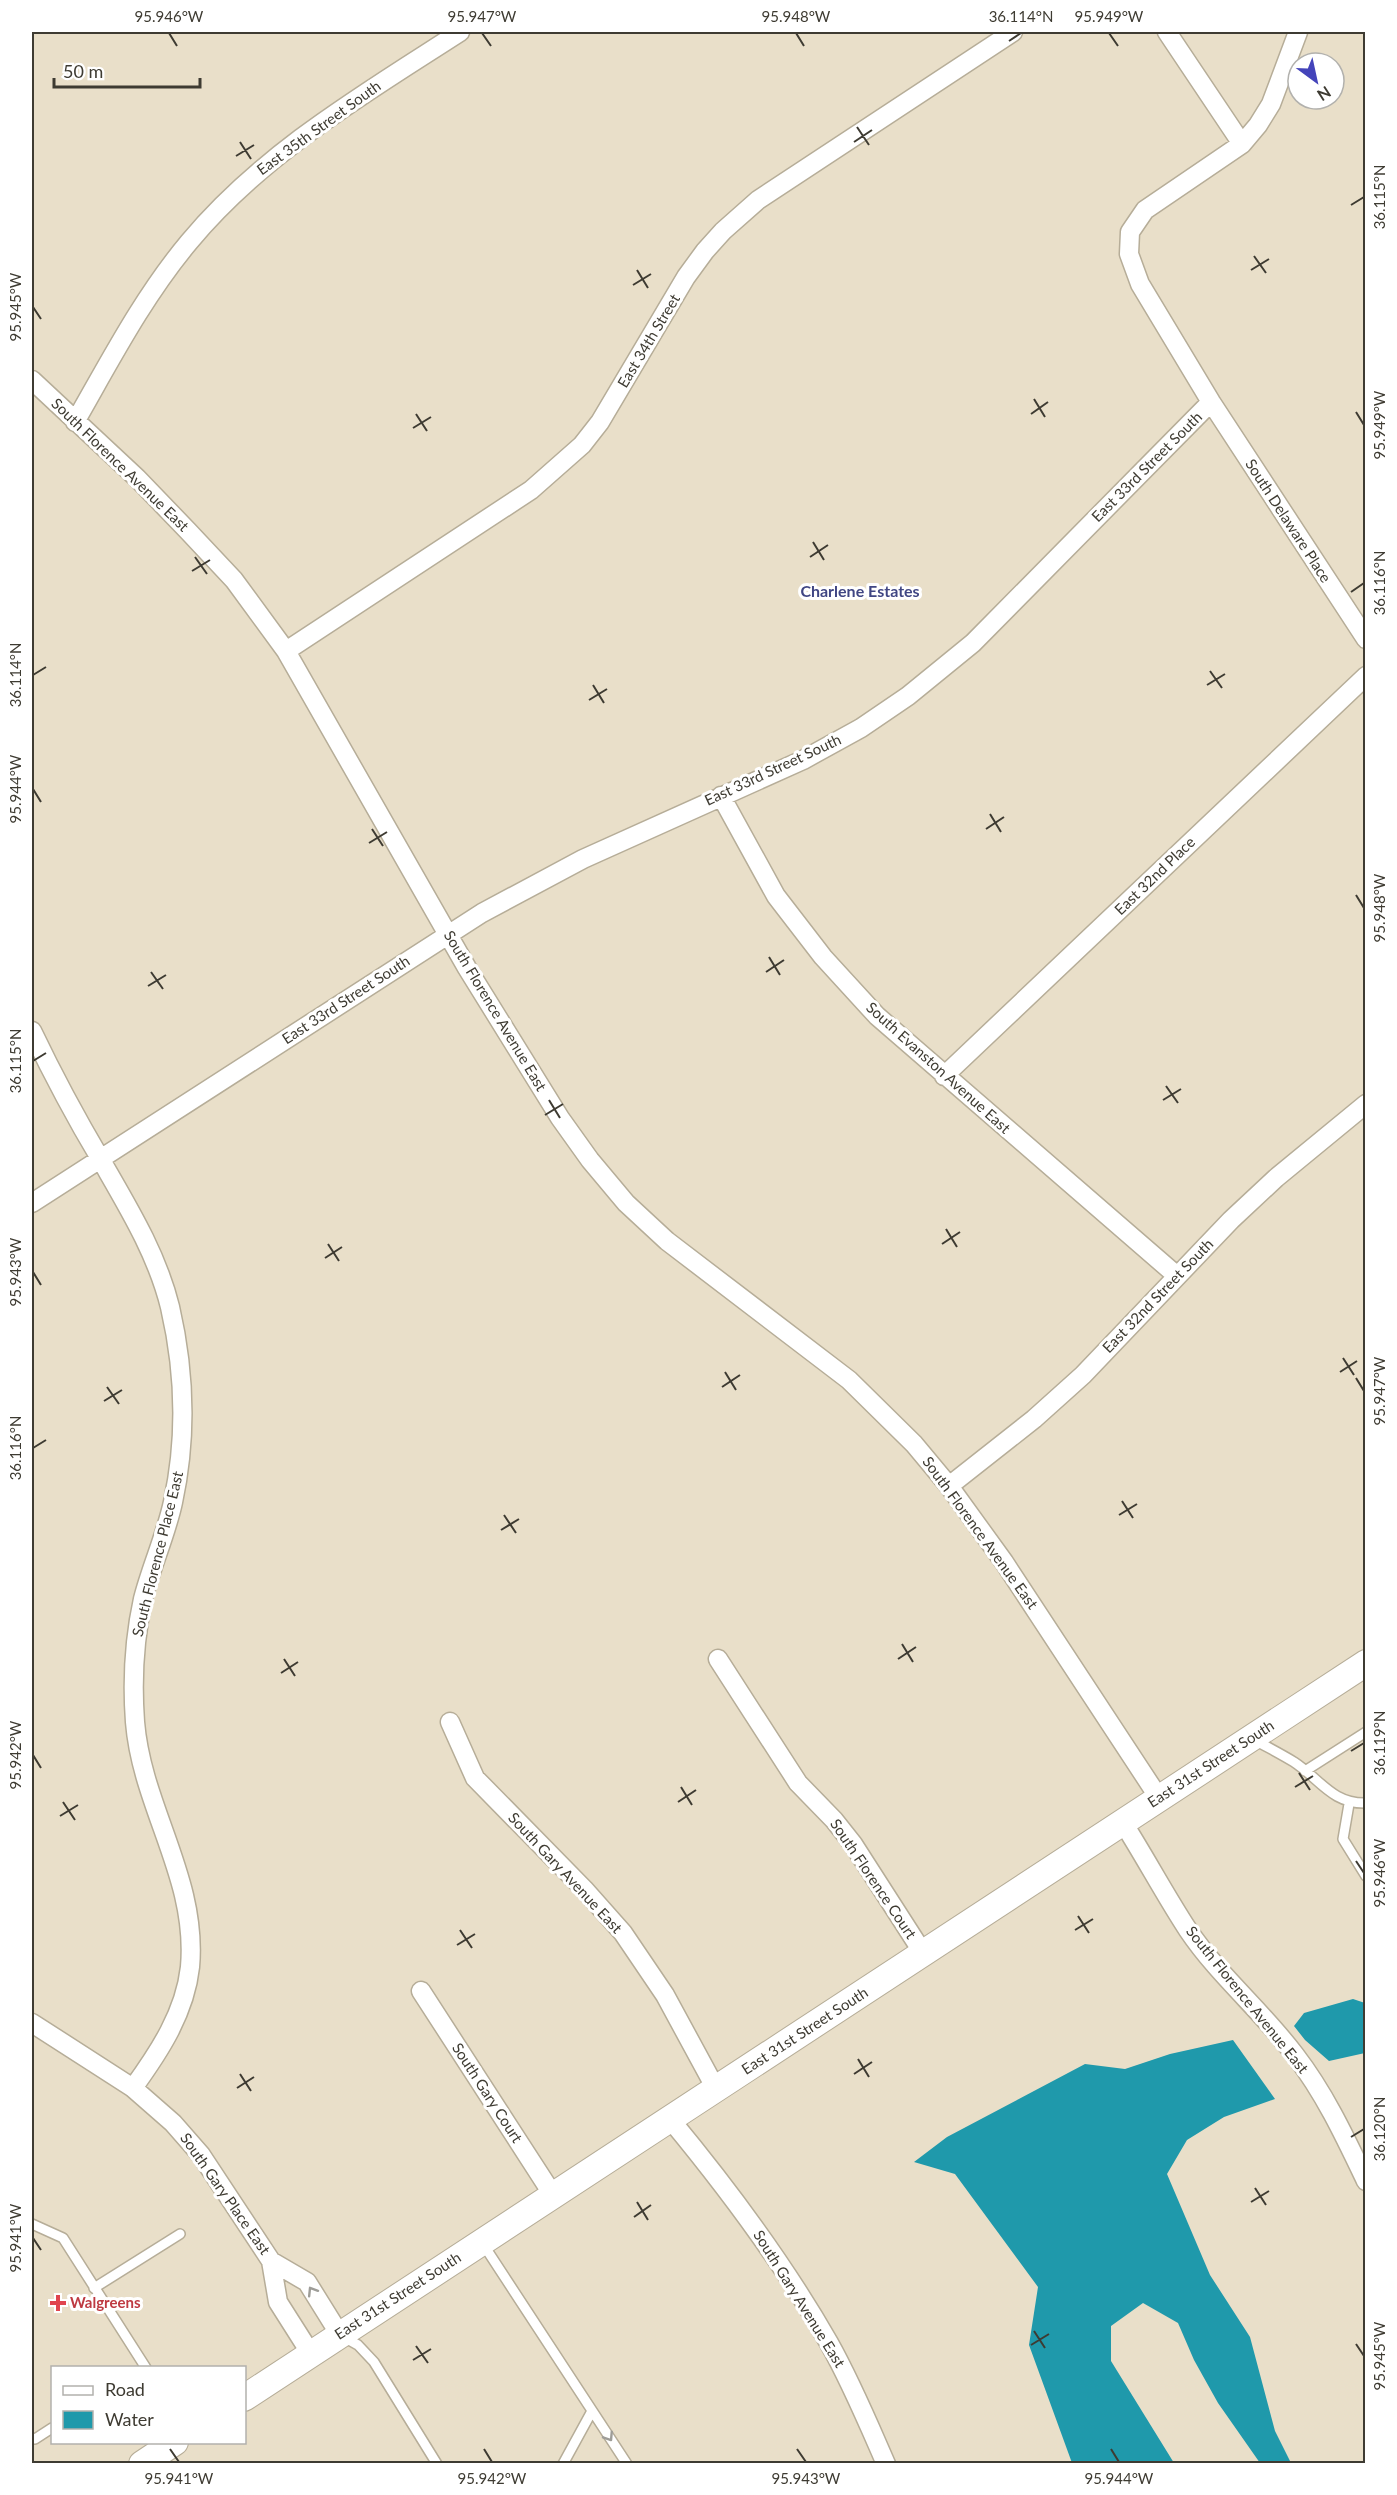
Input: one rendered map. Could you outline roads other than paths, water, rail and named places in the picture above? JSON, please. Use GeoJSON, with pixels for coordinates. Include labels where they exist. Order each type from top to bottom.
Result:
{"type":"FeatureCollection","features":[{"type":"Feature","properties":{"kind":"main road","name":"East 31st Street South"},"geometry":{"type":"LineString","coordinates":[[246,2397],[1365,1664]]}},
{"type":"Feature","properties":{"kind":"main road"},"geometry":{"type":"LineString","coordinates":[[142,2463],[172,2444]]}},
{"type":"Feature","properties":{"kind":"street","name":"East 35th Street South"},"geometry":{"type":"LineString","coordinates":[[75,422],[123,337],[159,280],[188,242],[227,200],[300,139],[460,32]]}},
{"type":"Feature","properties":{"kind":"street","name":"East 34th Street"},"geometry":{"type":"LineString","coordinates":[[286,651],[531,490],[582,445],[618,392],[686,277],[705,251],[741,214],[758,200],[1013,32]]}},
{"type":"Feature","properties":{"kind":"street"},"geometry":{"type":"LineString","coordinates":[[1167,32],[1242,144]]}},
{"type":"Feature","properties":{"kind":"street","name":"East 33rd Street South"},"geometry":{"type":"LineString","coordinates":[[32,1203],[482,913],[583,859],[803,760],[861,728],[938,674],[974,643],[1211,402],[1140,284],[1129,254],[1130,232],[1145,210],[1242,144],[1271,104],[1298,32]]}},
{"type":"Feature","properties":{"kind":"street","name":"South Florence Avenue East"},"geometry":{"type":"LineString","coordinates":[[32,380],[137,478],[189,531],[234,580],[286,651],[447,934],[561,1118],[590,1160],[626,1203],[667,1241],[712,1278],[849,1380],[914,1443],[949,1486],[1004,1562],[1159,1798]]}},
{"type":"Feature","properties":{"kind":"street","name":"South Delaware Place"},"geometry":{"type":"LineString","coordinates":[[1211,402],[1365,639]]}},
{"type":"Feature","properties":{"kind":"street","name":"East 32nd Place"},"geometry":{"type":"LineString","coordinates":[[944,1076],[1365,676]]}},
{"type":"Feature","properties":{"kind":"street","name":"South Evanston Avenue East"},"geometry":{"type":"LineString","coordinates":[[721,796],[776,896],[823,957],[877,1016],[1176,1275]]}},
{"type":"Feature","properties":{"kind":"street","name":"South Florence Place East"},"geometry":{"type":"LineString","coordinates":[[32,1031],[62,1093],[142,1231],[159,1271],[171,1314],[183,1380],[181,1460],[172,1506],[144,1598],[136,1638],[133,1675],[135,1725],[142,1762],[179,1870],[188,1908],[190,1961],[178,2015],[158,2053],[133,2088]]}},
{"type":"Feature","properties":{"kind":"street","name":"East 32nd Street South"},"geometry":{"type":"LineString","coordinates":[[949,1486],[1034,1419],[1083,1375],[1176,1275],[1276,1178],[1365,1104]]}},
{"type":"Feature","properties":{"kind":"street","name":"South Florence Court"},"geometry":{"type":"LineString","coordinates":[[718,1659],[798,1783],[834,1820],[853,1844],[923,1953]]}},
{"type":"Feature","properties":{"kind":"street","name":"South Gary Avenue East"},"geometry":{"type":"LineString","coordinates":[[450,1722],[475,1778],[584,1889],[622,1933],[665,1995],[716,2089]]}},
{"type":"Feature","properties":{"kind":"street","name":"South Florence Avenue East"},"geometry":{"type":"LineString","coordinates":[[1122,1821],[1188,1930],[1230,1982],[1294,2054],[1320,2091],[1341,2128],[1365,2181]]}},
{"type":"Feature","properties":{"kind":"street","name":"South Gary Court"},"geometry":{"type":"LineString","coordinates":[[421,1991],[553,2195]]}},
{"type":"Feature","properties":{"kind":"street","name":"South Gary Place East"},"geometry":{"type":"LineString","coordinates":[[32,2023],[133,2088],[173,2123],[201,2156],[272,2261],[307,2282],[340,2335]]}},
{"type":"Feature","properties":{"kind":"street","name":"South Gary Avenue East"},"geometry":{"type":"LineString","coordinates":[[670,2119],[749,2221],[791,2282],[844,2371],[886,2463]]}},
{"type":"Feature","properties":{"kind":"street","name":"South Gary Place East"},"geometry":{"type":"LineString","coordinates":[[272,2261],[278,2302],[311,2354]]}},
{"type":"Feature","properties":{"kind":"lane"},"geometry":{"type":"LineString","coordinates":[[1305,1771],[1365,1732]]}},
{"type":"Feature","properties":{"kind":"lane"},"geometry":{"type":"LineString","coordinates":[[1251,1738],[1295,1763],[1349,1804],[1365,1803]]}},
{"type":"Feature","properties":{"kind":"lane"},"geometry":{"type":"LineString","coordinates":[[1349,1804],[1343,1839],[1365,1876]]}},
{"type":"Feature","properties":{"kind":"lane"},"geometry":{"type":"LineString","coordinates":[[32,2222],[63,2238],[144,2366]]}},
{"type":"Feature","properties":{"kind":"lane"},"geometry":{"type":"LineString","coordinates":[[94,2288],[180,2234]]}},
{"type":"Feature","properties":{"kind":"lane"},"geometry":{"type":"LineString","coordinates":[[482,2242],[627,2463]]}},
{"type":"Feature","properties":{"kind":"lane"},"geometry":{"type":"LineString","coordinates":[[340,2335],[358,2345],[374,2362],[437,2463]]}},
{"type":"Feature","properties":{"kind":"lane"},"geometry":{"type":"LineString","coordinates":[[563,2463],[592,2411]]}},
{"type":"Feature","properties":{"kind":"lane"},"geometry":{"type":"LineString","coordinates":[[32,2438],[35,2439],[51,2429]]}},
{"type":"Feature","properties":{"kind":"water"},"geometry":{"type":"Polygon","coordinates":[[[1353,1999],[1365,2003],[1365,2053],[1329,2061],[1305,2040],[1294,2026],[1304,2013],[1353,1999]]]}},
{"type":"Feature","properties":{"kind":"water"},"geometry":{"type":"Polygon","coordinates":[[[1233,2040],[1275,2099],[1224,2117],[1187,2140],[1167,2174],[1210,2275],[1250,2337],[1275,2431],[1291,2463],[1260,2463],[1218,2403],[1194,2360],[1178,2323],[1143,2303],[1111,2326],[1111,2361],[1174,2463],[1072,2463],[1029,2345],[1038,2287],[955,2174],[914,2162],[947,2137],[1085,2064],[1125,2069],[1170,2054],[1233,2040]]]}},
{"type":"Feature","properties":{"kind":"place","name":"Walgreens"},"geometry":{"type":"Point","coordinates":[58,2303]}},
{"type":"Feature","properties":{"kind":"district","name":"Charlene Estates"},"geometry":{"type":"Point","coordinates":[860,591]}}]}
